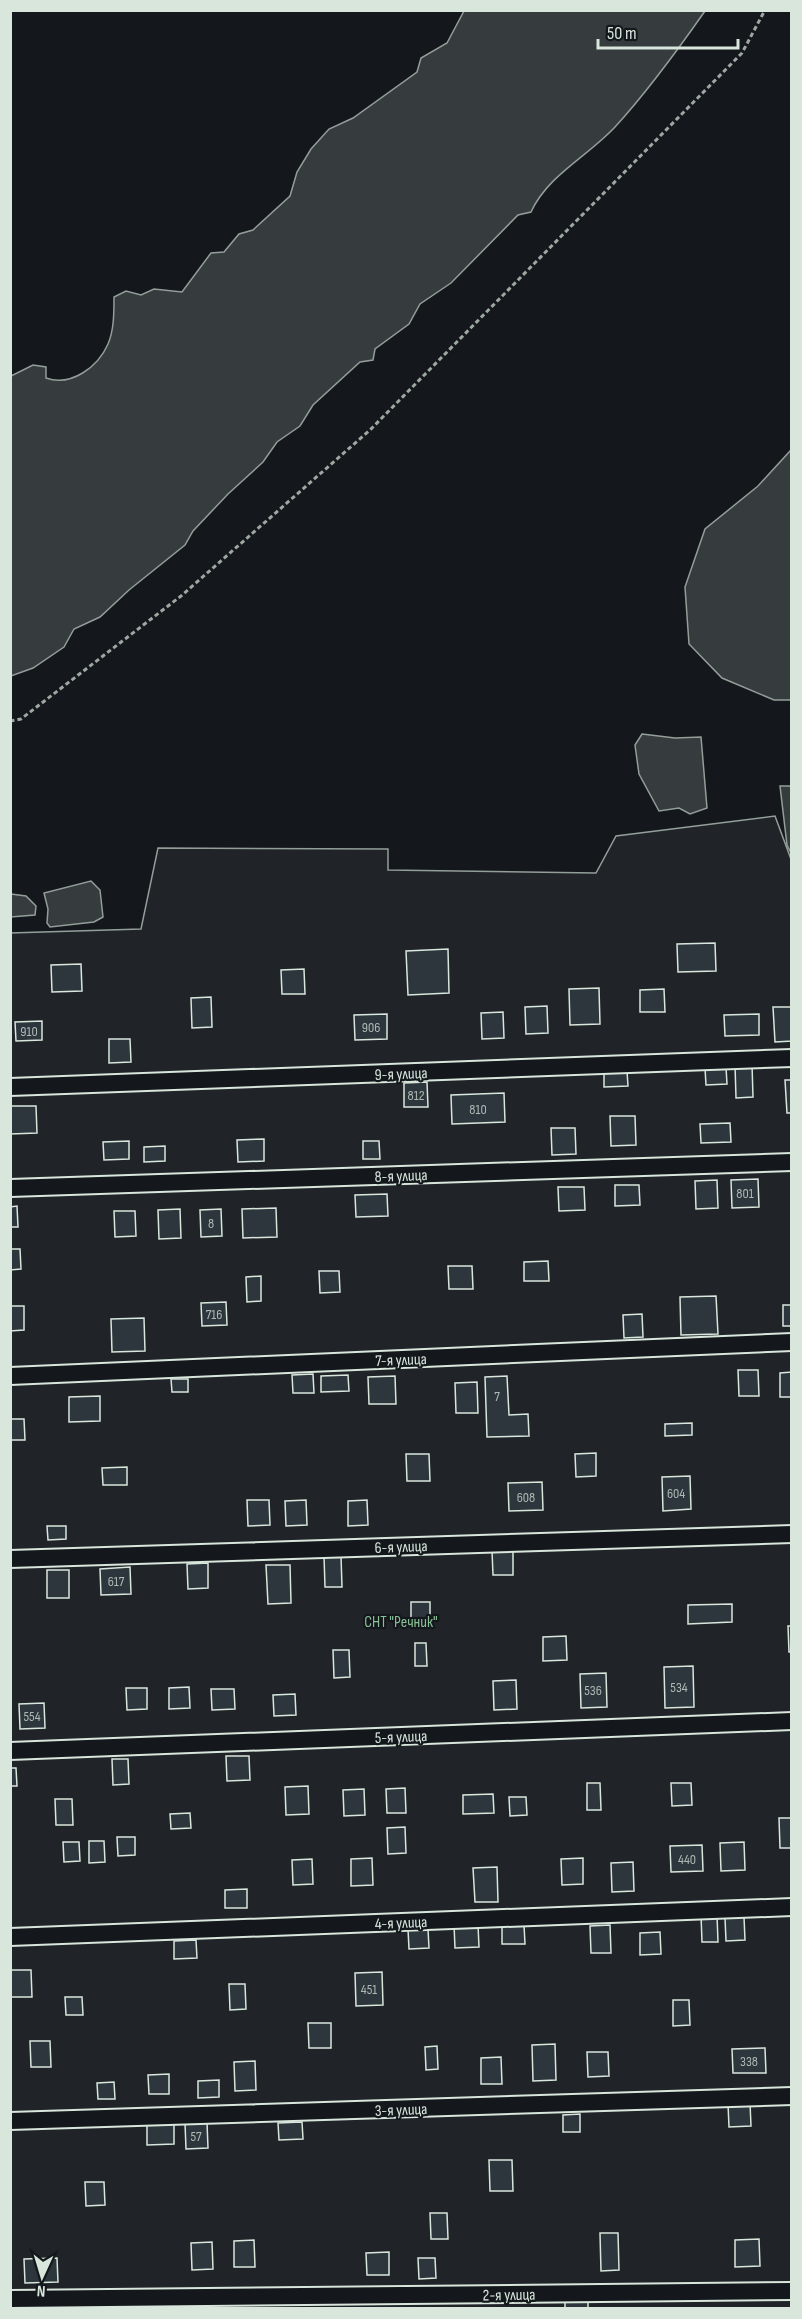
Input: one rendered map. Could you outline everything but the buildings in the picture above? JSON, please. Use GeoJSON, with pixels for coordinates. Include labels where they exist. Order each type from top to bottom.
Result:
{"type":"FeatureCollection","features":[{"type":"Feature","properties":{"kind":"street","name":"9-я улица"},"geometry":{"type":"LineString","coordinates":[[10,1087],[792,1059]]}},
{"type":"Feature","properties":{"kind":"street","name":"8-я улица"},"geometry":{"type":"LineString","coordinates":[[10,1188],[792,1162]]}},
{"type":"Feature","properties":{"kind":"street","name":"7-я улица"},"geometry":{"type":"LineString","coordinates":[[10,1376],[792,1342]]}},
{"type":"Feature","properties":{"kind":"street","name":"6-я улица"},"geometry":{"type":"LineString","coordinates":[[10,1559],[792,1534]]}},
{"type":"Feature","properties":{"kind":"street","name":"5-я улица"},"geometry":{"type":"LineString","coordinates":[[10,1751],[792,1722]]}},
{"type":"Feature","properties":{"kind":"street","name":"4-я улица"},"geometry":{"type":"LineString","coordinates":[[10,1937],[792,1907]]}},
{"type":"Feature","properties":{"kind":"street","name":"3-я улица"},"geometry":{"type":"LineString","coordinates":[[10,2121],[792,2096]]}},
{"type":"Feature","properties":{"kind":"street","name":"2-я улица"},"geometry":{"type":"LineString","coordinates":[[10,2299],[792,2291]]}},
{"type":"Feature","properties":{"kind":"path"},"geometry":{"type":"LineString","coordinates":[[10,722],[21,719],[181,596],[370,430],[742,53],[765,10]]}},
{"type":"Feature","properties":{"kind":"green space","name":"СНТ \"Речник\""},"geometry":{"type":"Polygon","coordinates":[[[775,816],[792,862],[791,2308],[11,2308],[10,933],[141,929],[158,848],[388,849],[388,870],[596,873],[616,836],[775,816]]]}},
{"type":"Feature","properties":{"kind":"shaded area"},"geometry":{"type":"Polygon","coordinates":[[[464,11],[705,11],[662,70],[615,127],[547,187],[531,212],[518,215],[451,283],[420,304],[409,324],[375,349],[373,360],[360,362],[313,405],[300,426],[277,442],[263,462],[193,531],[185,545],[129,590],[100,617],[74,629],[64,647],[33,668],[11,676],[11,376],[33,365],[46,367],[46,378],[65,380],[91,367],[98,360],[110,339],[114,297],[126,291],[141,295],[154,289],[182,292],[211,253],[224,252],[239,234],[253,230],[290,196],[297,172],[311,149],[329,129],[353,118],[417,72],[421,58],[447,43],[464,11]]]}},
{"type":"Feature","properties":{"kind":"shaded area"},"geometry":{"type":"Polygon","coordinates":[[[791,450],[791,700],[774,700],[722,678],[689,644],[685,587],[705,529],[758,486],[791,450]]]}},
{"type":"Feature","properties":{"kind":"shaded area"},"geometry":{"type":"Polygon","coordinates":[[[642,734],[675,738],[701,737],[707,808],[690,814],[679,808],[659,811],[639,774],[635,745],[642,734]]]}},
{"type":"Feature","properties":{"kind":"shaded area"},"geometry":{"type":"Polygon","coordinates":[[[780,786],[791,786],[791,853],[787,845],[780,786]]]}},
{"type":"Feature","properties":{"kind":"shaded area"},"geometry":{"type":"Polygon","coordinates":[[[91,881],[100,890],[103,917],[94,922],[50,927],[47,923],[48,909],[44,893],[91,881]]]}},
{"type":"Feature","properties":{"kind":"shaded area"},"geometry":{"type":"Polygon","coordinates":[[[11,894],[26,896],[36,906],[35,915],[11,917],[11,894]]]}}]}
